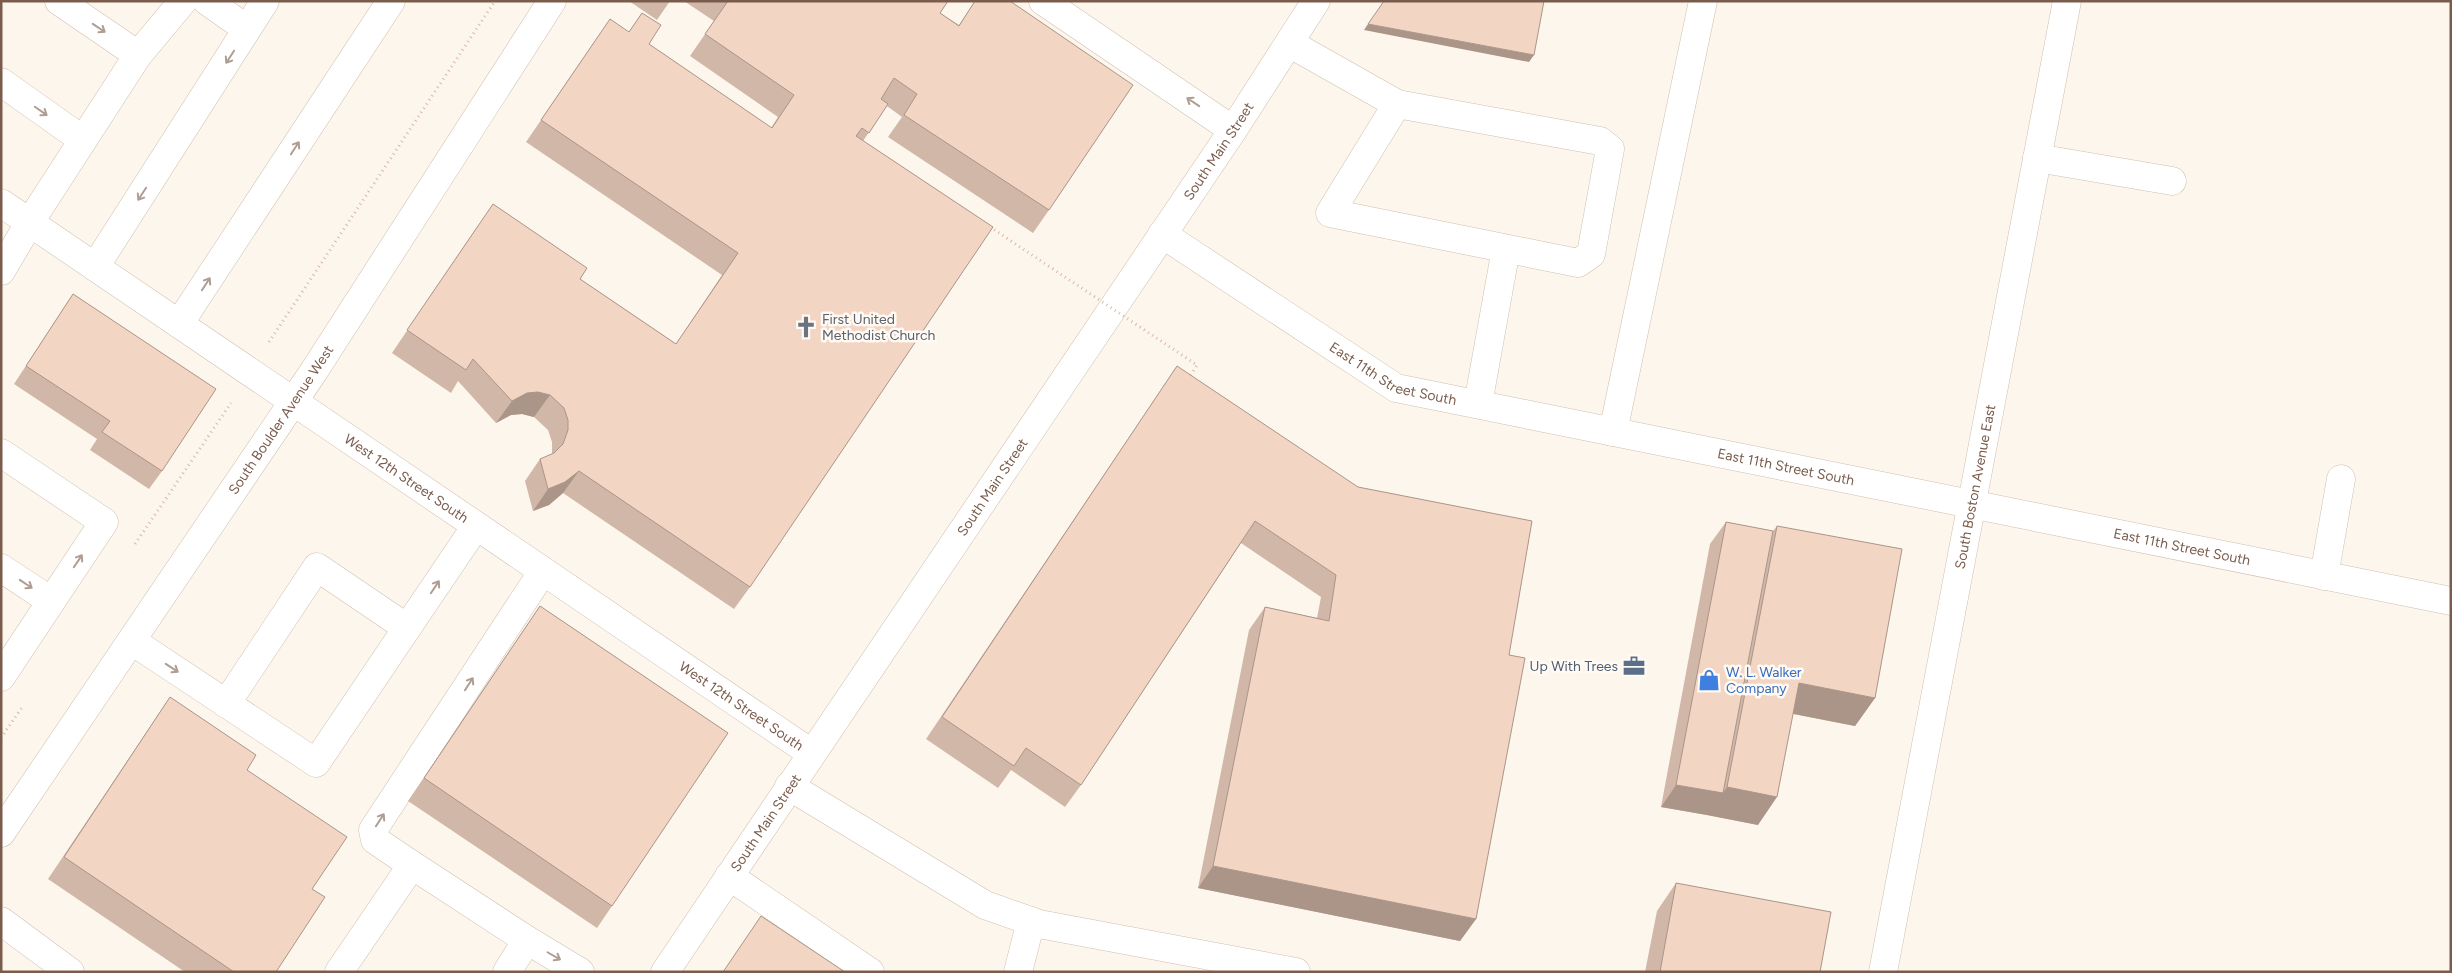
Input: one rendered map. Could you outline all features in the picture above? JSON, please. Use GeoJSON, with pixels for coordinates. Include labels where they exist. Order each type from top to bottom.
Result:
{"type":"FeatureCollection","features":[{"type":"Feature","properties":{"kind":"street"},"geometry":{"type":"LineString","coordinates":[[58,1],[138,55]]}},
{"type":"Feature","properties":{"kind":"street"},"geometry":{"type":"LineString","coordinates":[[1,270],[138,55],[183,1]]}},
{"type":"Feature","properties":{"kind":"street"},"geometry":{"type":"LineString","coordinates":[[207,1],[247,29]]}},
{"type":"Feature","properties":{"kind":"street"},"geometry":{"type":"LineString","coordinates":[[95,267],[265,1]]}},
{"type":"Feature","properties":{"kind":"street"},"geometry":{"type":"LineString","coordinates":[[179,324],[392,1]]}},
{"type":"Feature","properties":{"kind":"street","name":"South Boulder Avenue West"},"geometry":{"type":"LineString","coordinates":[[1,833],[293,402],[552,1]]}},
{"type":"Feature","properties":{"kind":"street"},"geometry":{"type":"LineString","coordinates":[[1043,1],[1233,130]]}},
{"type":"Feature","properties":{"kind":"street","name":"South Main Street"},"geometry":{"type":"LineString","coordinates":[[665,972],[1233,130],[1316,1]]}},
{"type":"Feature","properties":{"kind":"street"},"geometry":{"type":"LineString","coordinates":[[1613,432],[1703,1]]}},
{"type":"Feature","properties":{"kind":"street","name":"South Boston Avenue East"},"geometry":{"type":"LineString","coordinates":[[1882,972],[2067,1]]}},
{"type":"Feature","properties":{"kind":"street"},"geometry":{"type":"LineString","coordinates":[[1289,43],[1397,104],[1600,141],[1610,150],[1591,254],[1578,263],[1330,214],[1397,104]]}},
{"type":"Feature","properties":{"kind":"street"},"geometry":{"type":"LineString","coordinates":[[1,82],[83,140]]}},
{"type":"Feature","properties":{"kind":"street"},"geometry":{"type":"LineString","coordinates":[[2037,158],[2172,181]]}},
{"type":"Feature","properties":{"kind":"street","name":"West 12th Street South"},"geometry":{"type":"LineString","coordinates":[[1,203],[811,753]]}},
{"type":"Feature","properties":{"kind":"street","name":"East 11th Street South"},"geometry":{"type":"LineString","coordinates":[[1162,234],[1396,388],[1970,505],[2451,600]]}},
{"type":"Feature","properties":{"kind":"street"},"geometry":{"type":"LineString","coordinates":[[1478,404],[1506,249]]}},
{"type":"Feature","properties":{"kind":"street"},"geometry":{"type":"LineString","coordinates":[[1,453],[104,522],[1,677]]}},
{"type":"Feature","properties":{"kind":"street"},"geometry":{"type":"LineString","coordinates":[[2324,576],[2341,479]]}},
{"type":"Feature","properties":{"kind":"street"},"geometry":{"type":"LineString","coordinates":[[132,640],[316,763],[476,526]]}},
{"type":"Feature","properties":{"kind":"street"},"geometry":{"type":"LineString","coordinates":[[226,704],[317,567],[407,628]]}},
{"type":"Feature","properties":{"kind":"street"},"geometry":{"type":"LineString","coordinates":[[1,568],[51,601]]}},
{"type":"Feature","properties":{"kind":"street"},"geometry":{"type":"LineString","coordinates":[[542,571],[373,830],[376,840],[412,865],[580,972]]}},
{"type":"Feature","properties":{"kind":"street"},"geometry":{"type":"LineString","coordinates":[[789,786],[985,905],[1038,924],[1294,972]]}},
{"type":"Feature","properties":{"kind":"street"},"geometry":{"type":"LineString","coordinates":[[339,972],[412,865]]}},
{"type":"Feature","properties":{"kind":"street"},"geometry":{"type":"LineString","coordinates":[[729,876],[870,972]]}},
{"type":"Feature","properties":{"kind":"street"},"geometry":{"type":"LineString","coordinates":[[1,921],[70,972]]}},
{"type":"Feature","properties":{"kind":"street"},"geometry":{"type":"LineString","coordinates":[[1018,972],[1031,921]]}},
{"type":"Feature","properties":{"kind":"street"},"geometry":{"type":"LineString","coordinates":[[506,972],[527,940]]}},
{"type":"Feature","properties":{"kind":"path"},"geometry":{"type":"LineString","coordinates":[[250,372],[495,1]]}},
{"type":"Feature","properties":{"kind":"path"},"geometry":{"type":"LineString","coordinates":[[985,224],[1197,366],[1186,381]]}},
{"type":"Feature","properties":{"kind":"building","name":"First United Methodist Church"},"geometry":{"type":"Polygon","coordinates":[[[728,1],[948,1],[940,13],[959,26],[975,1],[1010,1],[1133,85],[1049,210],[904,115],[917,94],[894,78],[881,99],[888,104],[869,133],[862,128],[856,136],[993,227],[750,587],[579,471],[565,482],[548,489],[540,459],[554,453],[563,444],[568,430],[568,420],[564,408],[550,395],[538,392],[527,393],[512,401],[473,359],[466,370],[407,330],[493,204],[587,268],[580,279],[676,344],[738,253],[541,120],[610,19],[629,32],[642,13],[661,25],[649,44],[772,128],[794,95],[705,34],[728,1]]]}},
{"type":"Feature","properties":{"kind":"building"},"geometry":{"type":"Polygon","coordinates":[[[1384,1],[1544,1],[1534,55],[1368,24],[1384,1]]]}},
{"type":"Feature","properties":{"kind":"building"},"geometry":{"type":"Polygon","coordinates":[[[73,294],[216,389],[162,471],[102,432],[110,421],[26,366],[73,294]]]}},
{"type":"Feature","properties":{"kind":"building"},"geometry":{"type":"Polygon","coordinates":[[[1177,366],[1358,487],[1532,521],[1509,655],[1525,658],[1476,919],[1213,866],[1265,607],[1329,621],[1336,575],[1255,521],[1081,785],[1026,748],[1014,766],[942,717],[1177,366]]]}},
{"type":"Feature","properties":{"kind":"building","name":"W. L. Walker Company"},"geometry":{"type":"Polygon","coordinates":[[[1726,522],[1773,531],[1723,793],[1676,785],[1726,522]]]}},
{"type":"Feature","properties":{"kind":"building"},"geometry":{"type":"Polygon","coordinates":[[[1777,526],[1902,549],[1875,698],[1799,683],[1777,797],[1727,787],[1777,526]]]}},
{"type":"Feature","properties":{"kind":"building"},"geometry":{"type":"Polygon","coordinates":[[[540,606],[728,733],[612,906],[424,778],[540,606]]]}},
{"type":"Feature","properties":{"kind":"building"},"geometry":{"type":"Polygon","coordinates":[[[170,697],[256,755],[247,770],[347,837],[312,889],[325,897],[276,972],[234,972],[64,857],[170,697]]]}},
{"type":"Feature","properties":{"kind":"building"},"geometry":{"type":"Polygon","coordinates":[[[1676,883],[1831,912],[1820,972],[1660,972],[1676,883]]]}},
{"type":"Feature","properties":{"kind":"building"},"geometry":{"type":"Polygon","coordinates":[[[761,916],[845,972],[723,972],[761,916]]]}},
{"type":"Feature","properties":{"kind":"place","name":"First United Methodist Church"},"geometry":{"type":"Point","coordinates":[806,327]}},
{"type":"Feature","properties":{"kind":"place","name":"Up With Trees"},"geometry":{"type":"Point","coordinates":[1634,666]}},
{"type":"Feature","properties":{"kind":"place","name":"W. L. Walker Company"},"geometry":{"type":"Point","coordinates":[1709,680]}}]}
